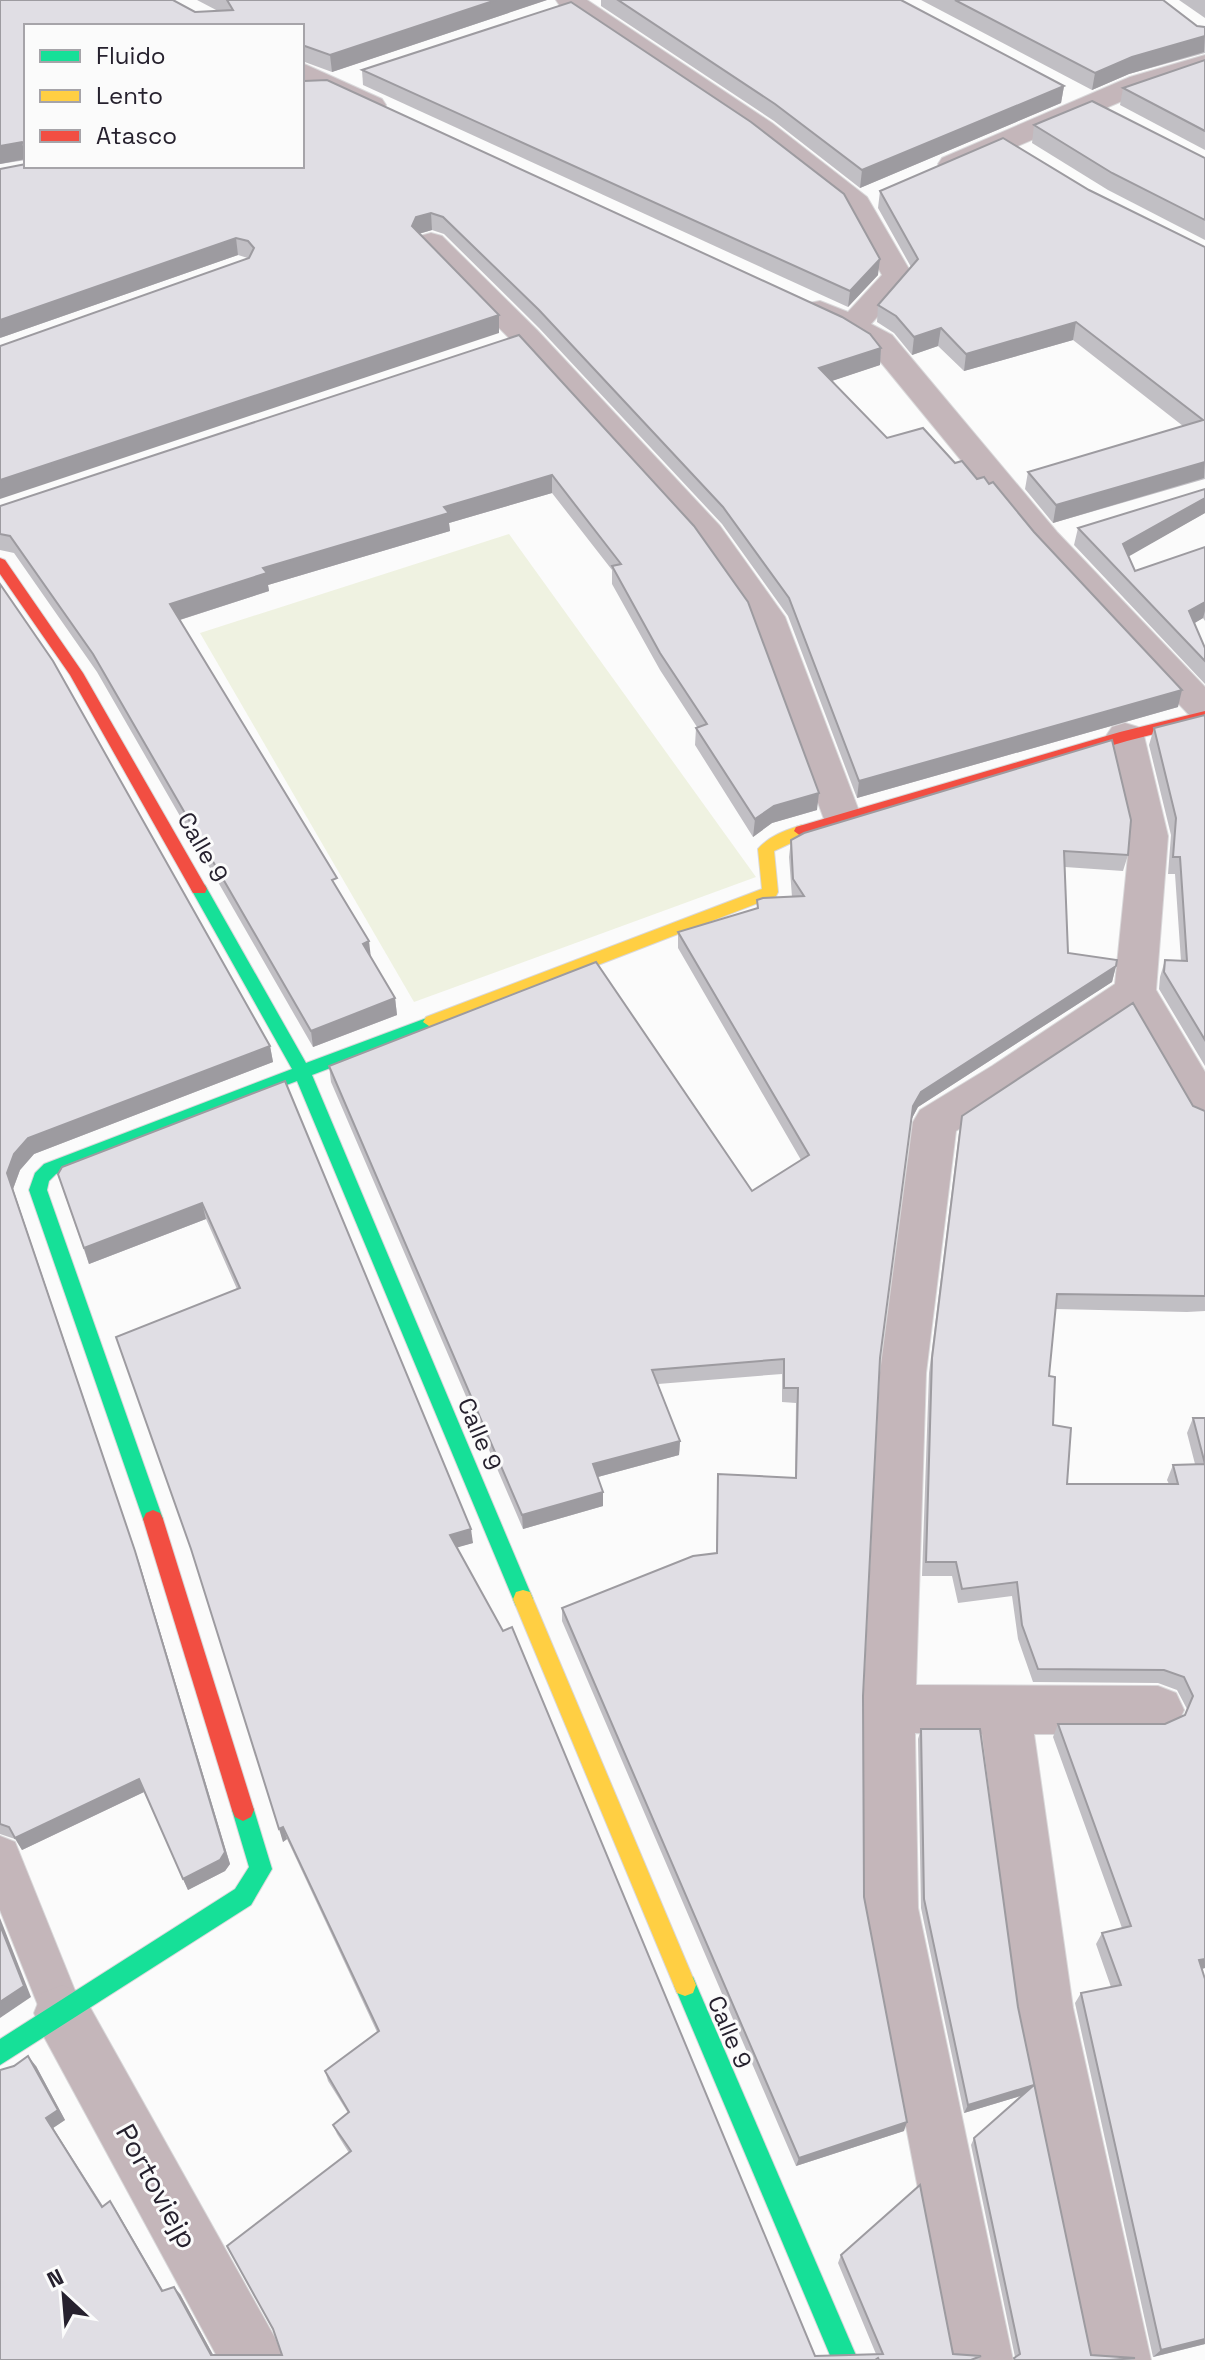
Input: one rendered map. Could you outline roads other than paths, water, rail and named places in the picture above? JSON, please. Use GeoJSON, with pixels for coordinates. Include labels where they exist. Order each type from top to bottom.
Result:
{"type":"FeatureCollection","features":[{"type":"Feature","properties":{"kind":"street"},"geometry":{"type":"LineString","coordinates":[[571,4],[762,129],[857,203],[898,276],[853,325]]}},
{"type":"Feature","properties":{"kind":"street"},"geometry":{"type":"LineString","coordinates":[[924,175],[1140,83],[1205,63]]}},
{"type":"Feature","properties":{"kind":"street"},"geometry":{"type":"LineString","coordinates":[[315,89],[372,71]]}},
{"type":"Feature","properties":{"kind":"street"},"geometry":{"type":"LineString","coordinates":[[1065,88],[1122,119]]}},
{"type":"Feature","properties":{"kind":"street"},"geometry":{"type":"LineString","coordinates":[[315,89],[399,118]]}},
{"type":"Feature","properties":{"kind":"street"},"geometry":{"type":"LineString","coordinates":[[1005,142],[1032,159]]}},
{"type":"Feature","properties":{"kind":"street"},"geometry":{"type":"LineString","coordinates":[[857,203],[884,192]]}},
{"type":"Feature","properties":{"kind":"street"},"geometry":{"type":"LineString","coordinates":[[431,242],[511,342],[708,534],[767,617],[843,819]]}},
{"type":"Feature","properties":{"kind":"street"},"geometry":{"type":"LineString","coordinates":[[796,299],[853,325],[881,342],[1060,535],[1205,709]]}},
{"type":"Feature","properties":{"kind":"street","name":"Calle 9"},"geometry":{"type":"LineString","coordinates":[[0,563],[76,673],[302,1071],[756,2155],[845,2360]]}},
{"type":"Feature","properties":{"kind":"street"},"geometry":{"type":"LineString","coordinates":[[0,2053],[243,1897],[261,1869],[168,1564],[38,1190],[39,1180],[50,1169],[770,892],[766,849],[787,836],[1125,736],[1205,716]]}},
{"type":"Feature","properties":{"kind":"street"},"geometry":{"type":"LineString","coordinates":[[1125,736],[1149,836],[1135,991],[1205,1109]]}},
{"type":"Feature","properties":{"kind":"street"},"geometry":{"type":"LineString","coordinates":[[982,2360],[891,1908],[889,1709],[903,1373],[935,1122],[1007,1078],[1135,991]]}},
{"type":"Feature","properties":{"kind":"street"},"geometry":{"type":"LineString","coordinates":[[889,1709],[1158,1710]]}},
{"type":"Feature","properties":{"kind":"street"},"geometry":{"type":"LineString","coordinates":[[1005,1710],[1045,2008],[1120,2360]]}},
{"type":"Feature","properties":{"kind":"street","name":"Portoviejp"},"geometry":{"type":"LineString","coordinates":[[62,2013],[253,2360]]}},
{"type":"Feature","properties":{"kind":"lane"},"geometry":{"type":"LineString","coordinates":[[0,1856],[62,2013]]}}]}
